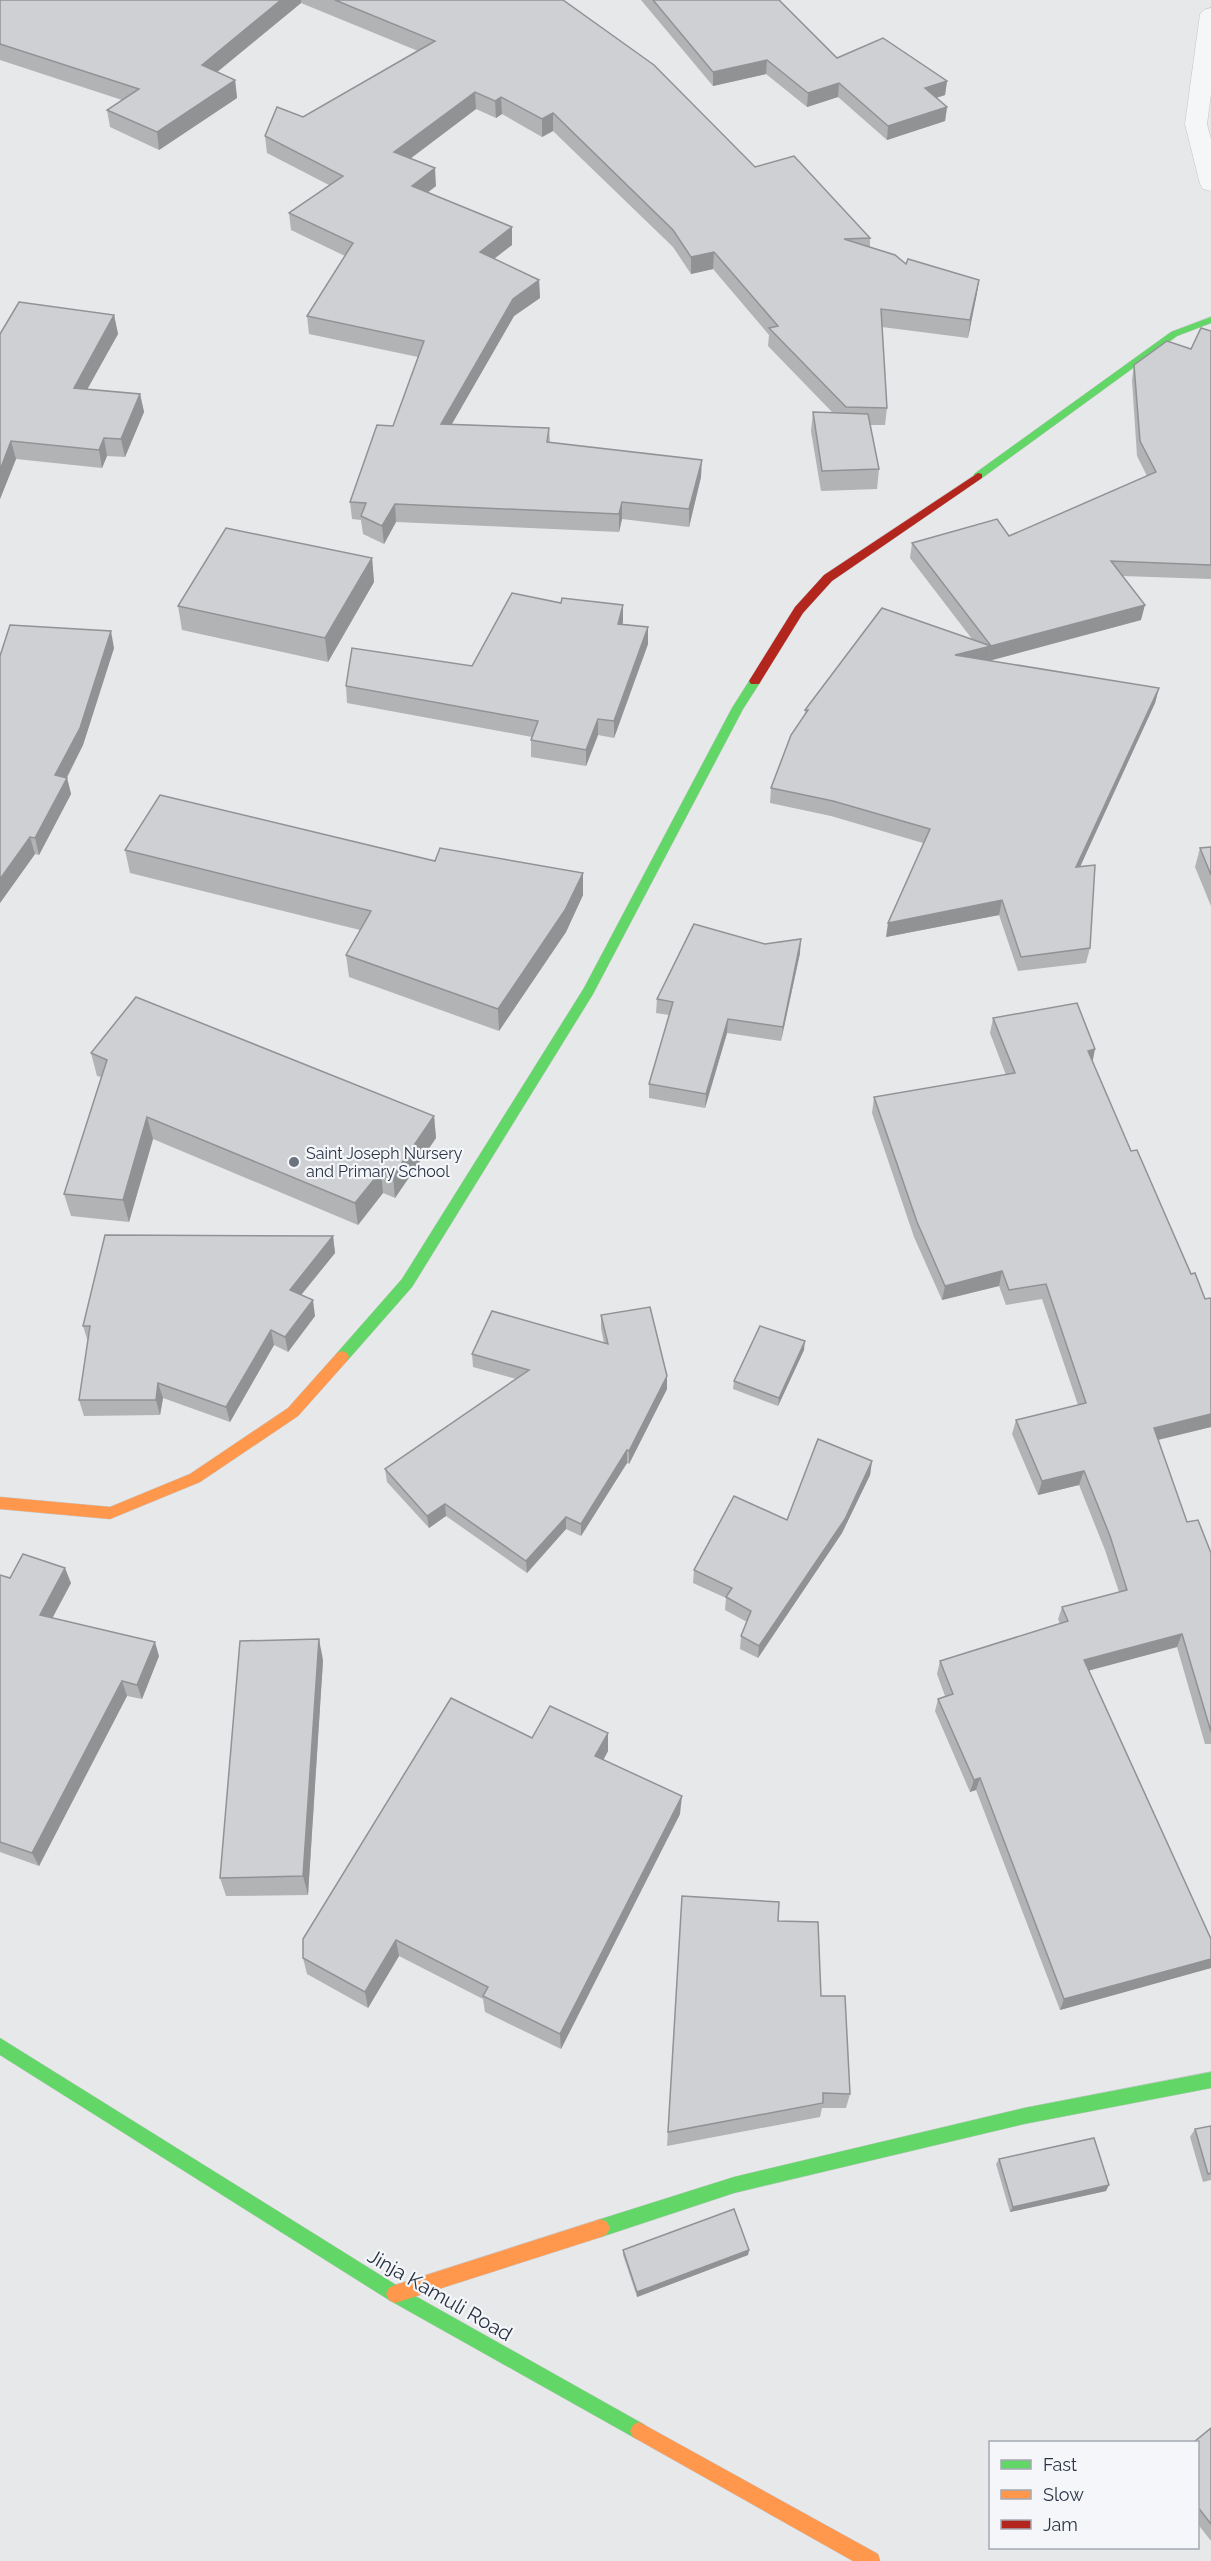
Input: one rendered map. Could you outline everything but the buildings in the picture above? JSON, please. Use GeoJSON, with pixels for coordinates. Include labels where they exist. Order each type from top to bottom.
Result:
{"type":"FeatureCollection","features":[{"type":"Feature","properties":{"kind":"street"},"geometry":{"type":"LineString","coordinates":[[1211,14],[1196,124],[1211,184]]}},
{"type":"Feature","properties":{"kind":"street"},"geometry":{"type":"LineString","coordinates":[[0,1503],[110,1513],[195,1478],[293,1412],[407,1283],[589,991],[738,708],[799,610],[828,578],[998,462],[1174,334],[1211,320]]}},
{"type":"Feature","properties":{"kind":"street","name":"Jinja Kamuli Road"},"geometry":{"type":"LineString","coordinates":[[0,2046],[395,2294],[851,2556]]}},
{"type":"Feature","properties":{"kind":"street"},"geometry":{"type":"LineString","coordinates":[[395,2294],[734,2185],[1024,2116],[1211,2080]]}},
{"type":"Feature","properties":{"kind":"traffic: fast"},"geometry":{"type":"LineString","coordinates":[[978,476],[1174,334],[1211,320]]}},
{"type":"Feature","properties":{"kind":"traffic: fast"},"geometry":{"type":"LineString","coordinates":[[342,1357],[407,1283],[589,991],[738,708],[755,681]]}},
{"type":"Feature","properties":{"kind":"traffic: fast"},"geometry":{"type":"LineString","coordinates":[[0,2046],[395,2294],[639,2431]]}},
{"type":"Feature","properties":{"kind":"traffic: fast"},"geometry":{"type":"LineString","coordinates":[[601,2228],[734,2185],[1024,2116],[1211,2080]]}},
{"type":"Feature","properties":{"kind":"traffic: slow"},"geometry":{"type":"LineString","coordinates":[[0,1503],[110,1513],[195,1478],[293,1412],[342,1357]]}},
{"type":"Feature","properties":{"kind":"traffic: slow"},"geometry":{"type":"LineString","coordinates":[[395,2294],[601,2228]]}},
{"type":"Feature","properties":{"kind":"traffic: slow"},"geometry":{"type":"LineString","coordinates":[[639,2431],[871,2561]]}},
{"type":"Feature","properties":{"kind":"traffic: jam"},"geometry":{"type":"LineString","coordinates":[[755,681],[799,610],[828,578],[978,476]]}},
{"type":"Feature","properties":{"kind":"place","name":"Saint Joseph Nursery and Primary School"},"geometry":{"type":"Point","coordinates":[294,1162]}}]}
